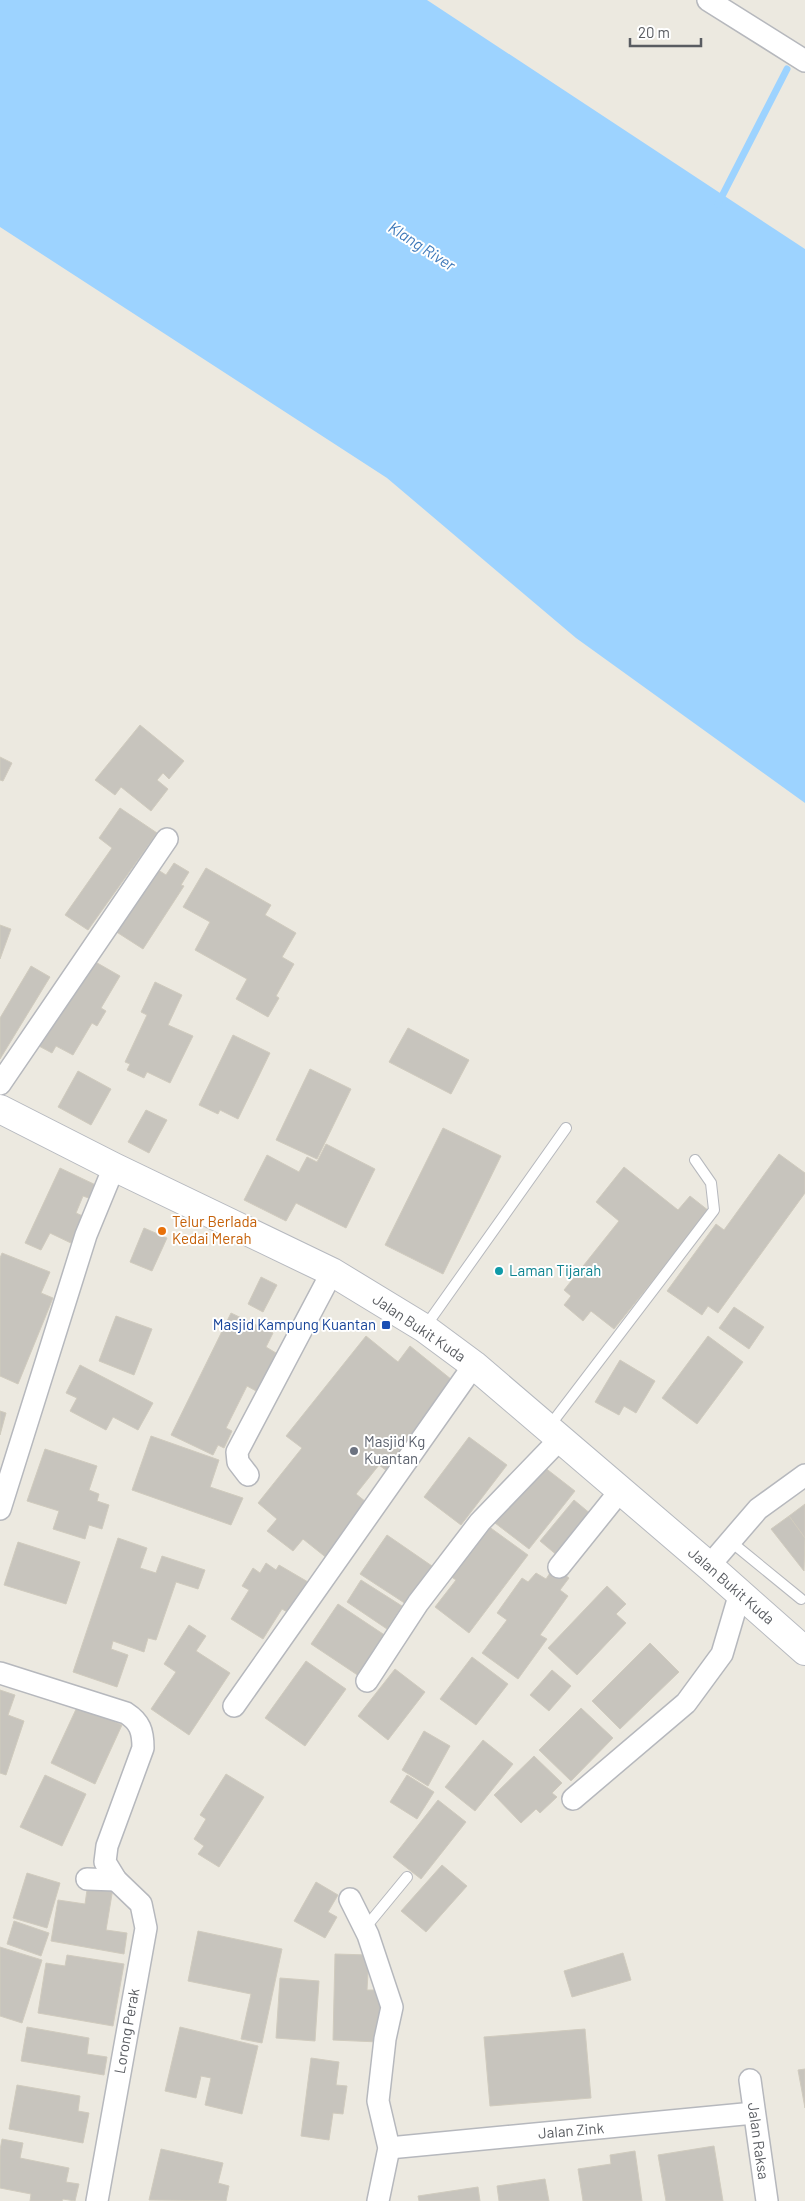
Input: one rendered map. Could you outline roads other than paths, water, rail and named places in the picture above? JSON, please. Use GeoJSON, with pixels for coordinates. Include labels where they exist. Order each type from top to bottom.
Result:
{"type":"FeatureCollection","features":[{"type":"Feature","properties":{"kind":"street"},"geometry":{"type":"LineString","coordinates":[[708,0],[805,61]]}},
{"type":"Feature","properties":{"kind":"street"},"geometry":{"type":"LineString","coordinates":[[0,1084],[168,839]]}},
{"type":"Feature","properties":{"kind":"street","name":"Jalan Bukit Kuda"},"geometry":{"type":"LineString","coordinates":[[0,1109],[114,1167],[332,1272],[424,1328],[474,1365],[709,1566],[805,1651]]}},
{"type":"Feature","properties":{"kind":"street"},"geometry":{"type":"LineString","coordinates":[[0,1508],[86,1235],[114,1167]]}},
{"type":"Feature","properties":{"kind":"street"},"geometry":{"type":"LineString","coordinates":[[248,1475],[238,1462],[237,1452],[332,1272]]}},
{"type":"Feature","properties":{"kind":"street"},"geometry":{"type":"LineString","coordinates":[[234,1706],[474,1365]]}},
{"type":"Feature","properties":{"kind":"street"},"geometry":{"type":"LineString","coordinates":[[367,1681],[418,1603],[480,1522],[554,1434]]}},
{"type":"Feature","properties":{"kind":"street"},"geometry":{"type":"LineString","coordinates":[[709,1566],[758,1509],[805,1475]]}},
{"type":"Feature","properties":{"kind":"street"},"geometry":{"type":"LineString","coordinates":[[559,1567],[620,1490]]}},
{"type":"Feature","properties":{"kind":"street"},"geometry":{"type":"LineString","coordinates":[[573,1800],[686,1703],[722,1654],[740,1593]]}},
{"type":"Feature","properties":{"kind":"street"},"geometry":{"type":"LineString","coordinates":[[0,1673],[126,1713],[138,1721],[143,1733],[143,1748],[107,1846],[105,1862],[113,1877],[87,1879]]}},
{"type":"Feature","properties":{"kind":"street","name":"Lorong Perak"},"geometry":{"type":"LineString","coordinates":[[97,2201],[146,1928],[142,1904],[113,1877]]}},
{"type":"Feature","properties":{"kind":"street"},"geometry":{"type":"LineString","coordinates":[[350,1899],[365,1928],[392,2007],[385,2039],[378,2101],[389,2148],[378,2201]]}},
{"type":"Feature","properties":{"kind":"street","name":"Jalan Raksa"},"geometry":{"type":"LineString","coordinates":[[750,2080],[767,2201]]}},
{"type":"Feature","properties":{"kind":"street","name":"Jalan Zink"},"geometry":{"type":"LineString","coordinates":[[389,2148],[754,2113]]}},
{"type":"Feature","properties":{"kind":"lane"},"geometry":{"type":"LineString","coordinates":[[424,1328],[566,1128]]}},
{"type":"Feature","properties":{"kind":"lane"},"geometry":{"type":"LineString","coordinates":[[554,1434],[714,1210],[711,1183],[695,1160]]}},
{"type":"Feature","properties":{"kind":"lane"},"geometry":{"type":"LineString","coordinates":[[730,1541],[801,1599]]}},
{"type":"Feature","properties":{"kind":"lane"},"geometry":{"type":"LineString","coordinates":[[365,1928],[408,1877]]}},
{"type":"Feature","properties":{"kind":"water","name":"Klang River"},"geometry":{"type":"Polygon","coordinates":[[[0,0],[427,0],[805,249],[805,803],[576,638],[387,478],[0,227],[0,0]]]}},
{"type":"Feature","properties":{"kind":"waterway"},"geometry":{"type":"LineString","coordinates":[[718,204],[787,69]]}},
{"type":"Feature","properties":{"kind":"place","name":"Telur Berlada Kedai Merah"},"geometry":{"type":"Point","coordinates":[162,1231]}},
{"type":"Feature","properties":{"kind":"place","name":"Laman Tijarah"},"geometry":{"type":"Point","coordinates":[499,1271]}},
{"type":"Feature","properties":{"kind":"place","name":"Masjid Kampung Kuantan"},"geometry":{"type":"Point","coordinates":[386,1325]}},
{"type":"Feature","properties":{"kind":"place","name":"Masjid Kg Kuantan"},"geometry":{"type":"Point","coordinates":[354,1451]}}]}
